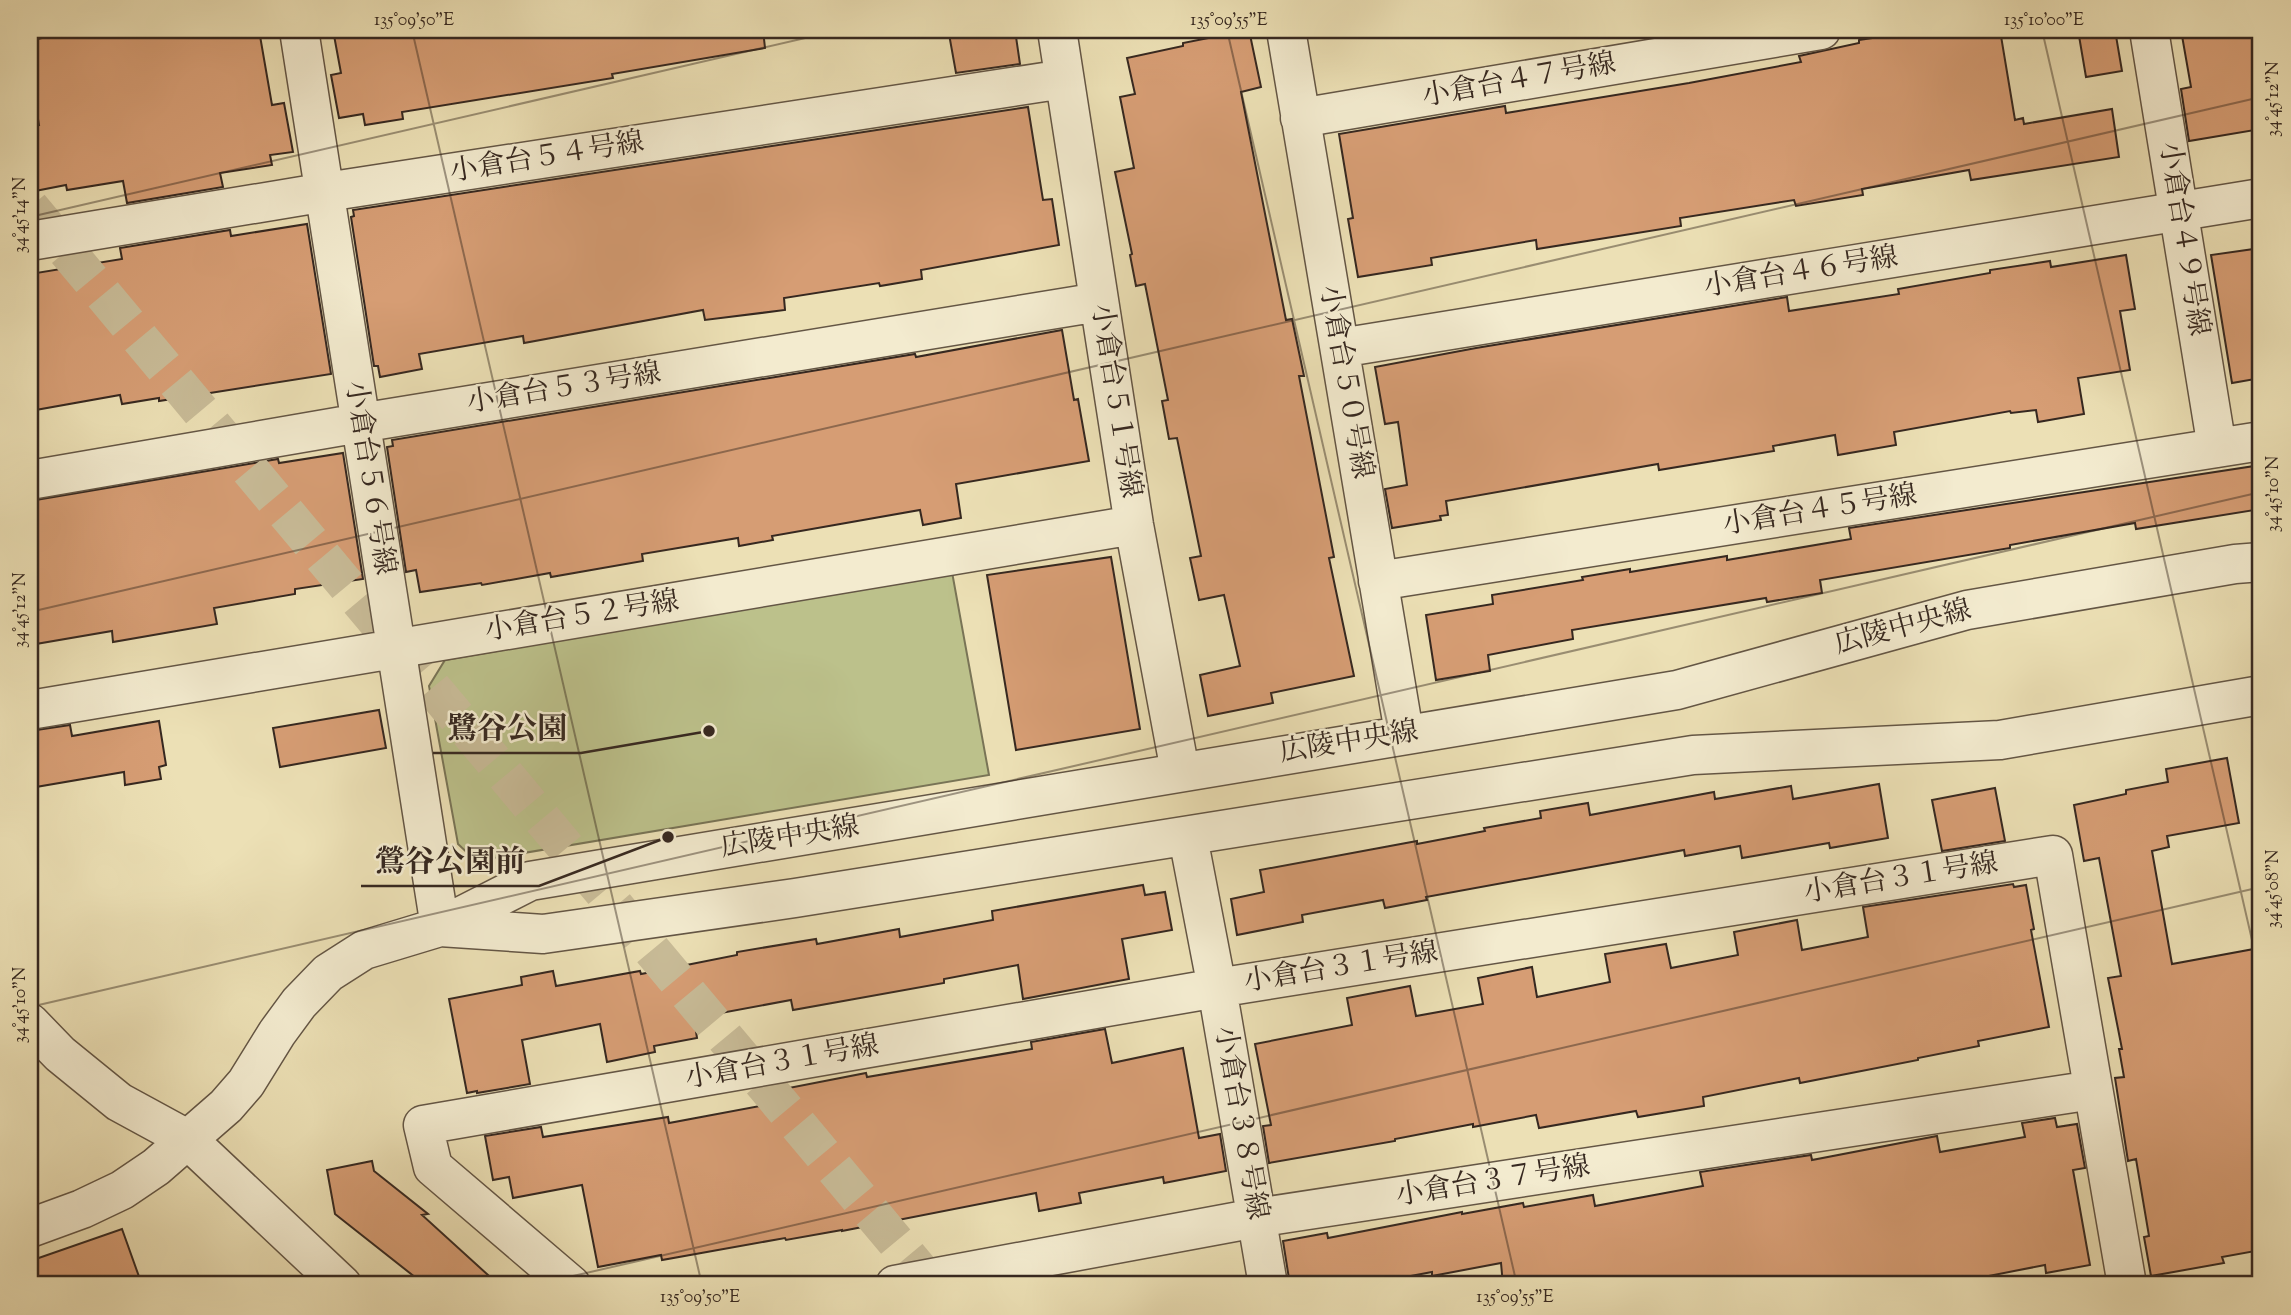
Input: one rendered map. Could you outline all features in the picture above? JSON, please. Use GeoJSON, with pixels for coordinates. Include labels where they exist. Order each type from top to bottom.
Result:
{"type":"FeatureCollection","features":[{"type":"Feature","properties":{"kind":"street","name":"小倉台５６号線"},"geometry":{"type":"LineString","coordinates":[[299,30],[440,927]]}},
{"type":"Feature","properties":{"kind":"street","name":"小倉台５１号線"},"geometry":{"type":"LineString","coordinates":[[1056,30],[1134,525],[1180,771]]}},
{"type":"Feature","properties":{"kind":"street","name":"小倉台５０号線"},"geometry":{"type":"LineString","coordinates":[[1286,30],[1404,733]]}},
{"type":"Feature","properties":{"kind":"street","name":"小倉台４７号線"},"geometry":{"type":"LineString","coordinates":[[1300,118],[1821,30]]}},
{"type":"Feature","properties":{"kind":"street","name":"小倉台４９号線"},"geometry":{"type":"LineString","coordinates":[[2149,30],[2217,448]]}},
{"type":"Feature","properties":{"kind":"street","name":"小倉台５４号線"},"geometry":{"type":"LineString","coordinates":[[30,241],[326,192],[1064,79]]}},
{"type":"Feature","properties":{"kind":"street","name":"小倉台４６号線"},"geometry":{"type":"LineString","coordinates":[[1340,348],[2261,198]]}},
{"type":"Feature","properties":{"kind":"street","name":"小倉台５３号線"},"geometry":{"type":"LineString","coordinates":[[30,480],[1099,302]]}},
{"type":"Feature","properties":{"kind":"street","name":"小倉台４５号線"},"geometry":{"type":"LineString","coordinates":[[1378,581],[2261,441]]}},
{"type":"Feature","properties":{"kind":"street","name":"小倉台５２号線"},"geometry":{"type":"LineString","coordinates":[[30,710],[1134,525]]}},
{"type":"Feature","properties":{"kind":"street","name":"広陵中央線"},"geometry":{"type":"LineString","coordinates":[[30,1228],[82,1209],[122,1190],[156,1167],[226,1106],[246,1083],[299,1003],[328,973],[364,950],[440,927],[530,881],[1006,803],[1404,733],[1677,690],[1967,610],[2235,564],[2261,562]]}},
{"type":"Feature","properties":{"kind":"street","name":"広陵中央線"},"geometry":{"type":"LineString","coordinates":[[440,927],[543,934],[795,898],[1693,755],[2000,740],[2260,700]]}},
{"type":"Feature","properties":{"kind":"street","name":"小倉台３８号線"},"geometry":{"type":"LineString","coordinates":[[1188,836],[1268,1285]]}},
{"type":"Feature","properties":{"kind":"street","name":"小倉台３１号線"},"geometry":{"type":"LineString","coordinates":[[571,1285],[433,1167],[423,1125],[1217,988],[2053,855],[2127,1285]]}},
{"type":"Feature","properties":{"kind":"street"},"geometry":{"type":"LineString","coordinates":[[30,1023],[60,1054],[110,1095],[187,1139],[342,1285]]}},
{"type":"Feature","properties":{"kind":"street","name":"小倉台３７号線"},"geometry":{"type":"LineString","coordinates":[[895,1285],[1256,1218],[2093,1090]]}},
{"type":"Feature","properties":{"kind":"green space"},"geometry":{"type":"Polygon","coordinates":[[[952,572],[989,775],[476,861],[458,844],[429,686],[445,660],[952,572]]]}},
{"type":"Feature","properties":{"kind":"building"},"geometry":{"type":"Polygon","coordinates":[[[40,30],[259,30],[272,105],[284,103],[293,152],[270,155],[272,165],[220,173],[223,187],[127,203],[123,181],[67,190],[66,185],[30,192],[30,126],[39,125],[30,71],[30,41],[42,38],[40,30]]]}},
{"type":"Feature","properties":{"kind":"building"},"geometry":{"type":"Polygon","coordinates":[[[333,30],[567,30],[567,36],[606,30],[763,30],[765,48],[612,74],[613,78],[402,112],[403,119],[365,125],[363,114],[339,118],[331,75],[341,73],[333,30]]]}},
{"type":"Feature","properties":{"kind":"building"},"geometry":{"type":"Polygon","coordinates":[[[972,30],[1015,30],[1020,64],[956,73],[949,34],[972,30]]]}},
{"type":"Feature","properties":{"kind":"building"},"geometry":{"type":"Polygon","coordinates":[[[1249,30],[1261,87],[1241,92],[1286,320],[1292,319],[1304,376],[1299,376],[1334,557],[1329,558],[1354,676],[1271,693],[1273,703],[1208,716],[1200,675],[1240,666],[1224,595],[1199,600],[1190,558],[1201,556],[1177,438],[1169,439],[1162,401],[1168,400],[1145,284],[1136,286],[1115,172],[1134,168],[1120,97],[1135,94],[1127,58],[1249,30]]]}},
{"type":"Feature","properties":{"kind":"building"},"geometry":{"type":"Polygon","coordinates":[[[1926,30],[2000,30],[2015,120],[2023,118],[2024,124],[2112,109],[2119,157],[1971,180],[1969,170],[1862,189],[1863,195],[1796,206],[1794,200],[1680,218],[1681,226],[1537,249],[1536,240],[1431,258],[1432,265],[1358,277],[1348,219],[1353,218],[1339,134],[1505,106],[1506,113],[1689,83],[1801,62],[1799,56],[1859,43],[1859,40],[1926,30]]]}},
{"type":"Feature","properties":{"kind":"building"},"geometry":{"type":"Polygon","coordinates":[[[2078,30],[2115,30],[2122,71],[2086,77],[2078,30]]]}},
{"type":"Feature","properties":{"kind":"building"},"geometry":{"type":"Polygon","coordinates":[[[2181,30],[2251,30],[2261,91],[2261,129],[2189,141],[2181,89],[2191,87],[2181,30]]]}},
{"type":"Feature","properties":{"kind":"building"},"geometry":{"type":"Polygon","coordinates":[[[1028,107],[1043,200],[1052,199],[1059,245],[921,270],[922,279],[784,298],[785,310],[705,320],[703,310],[524,343],[523,336],[419,354],[422,369],[380,377],[378,366],[374,366],[351,217],[354,216],[353,210],[1028,107]]]}},
{"type":"Feature","properties":{"kind":"building"},"geometry":{"type":"Polygon","coordinates":[[[307,224],[331,374],[159,401],[159,398],[122,404],[120,395],[30,411],[30,274],[122,259],[120,248],[230,230],[231,236],[307,224]]]}},
{"type":"Feature","properties":{"kind":"building"},"geometry":{"type":"Polygon","coordinates":[[[2261,248],[2261,378],[2232,383],[2211,255],[2261,248]]]}},
{"type":"Feature","properties":{"kind":"building"},"geometry":{"type":"Polygon","coordinates":[[[2126,255],[2135,309],[2120,311],[2130,370],[2078,378],[2084,414],[2038,422],[2036,410],[2010,411],[1894,432],[1896,445],[1838,455],[1835,435],[1773,446],[1774,451],[1659,470],[1658,464],[1446,501],[1448,515],[1440,516],[1441,520],[1392,528],[1385,489],[1407,485],[1398,422],[1385,424],[1375,367],[1787,297],[1789,311],[1899,294],[1898,289],[1990,273],[1990,270],[2050,261],[2051,267],[2126,255]]]}},
{"type":"Feature","properties":{"kind":"building"},"geometry":{"type":"Polygon","coordinates":[[[1062,330],[1074,400],[1078,399],[1089,461],[956,484],[961,518],[923,525],[920,510],[772,536],[773,540],[739,546],[738,538],[642,554],[643,561],[551,577],[550,573],[420,592],[416,570],[406,572],[387,447],[393,446],[392,440],[915,354],[916,357],[1062,330]]]}},
{"type":"Feature","properties":{"kind":"building"},"geometry":{"type":"Polygon","coordinates":[[[343,453],[363,579],[295,589],[295,594],[214,608],[217,624],[113,642],[112,631],[30,645],[30,501],[278,459],[279,463],[343,453]]]}},
{"type":"Feature","properties":{"kind":"building"},"geometry":{"type":"Polygon","coordinates":[[[2261,465],[2261,509],[2136,529],[2135,523],[2010,545],[2010,548],[1820,580],[1822,593],[1767,602],[1766,598],[1572,630],[1573,639],[1488,655],[1490,671],[1436,680],[1426,615],[1493,604],[1492,595],[1583,580],[1582,577],[1630,569],[1630,572],[1727,556],[1727,560],[1851,539],[1849,528],[2261,465]]]}},
{"type":"Feature","properties":{"kind":"building"},"geometry":{"type":"Polygon","coordinates":[[[1111,557],[1140,729],[1016,750],[987,575],[1111,557]]]}},
{"type":"Feature","properties":{"kind":"building"},"geometry":{"type":"Polygon","coordinates":[[[379,710],[386,748],[280,767],[273,728],[379,710]]]}},
{"type":"Feature","properties":{"kind":"building"},"geometry":{"type":"Polygon","coordinates":[[[159,721],[166,765],[159,767],[161,779],[125,785],[124,772],[30,788],[30,731],[70,725],[72,736],[159,721]]]}},
{"type":"Feature","properties":{"kind":"building"},"geometry":{"type":"Polygon","coordinates":[[[2227,758],[2239,823],[2167,836],[2169,847],[2152,851],[2172,964],[2254,949],[2261,985],[2261,1250],[2222,1257],[2224,1263],[2151,1276],[2144,1237],[2149,1236],[2136,1159],[2128,1161],[2115,1078],[2124,1077],[2119,1049],[2122,1049],[2108,978],[2121,976],[2099,858],[2084,861],[2074,805],[2126,794],[2126,790],[2168,782],[2166,769],[2227,758]]]}},
{"type":"Feature","properties":{"kind":"building"},"geometry":{"type":"Polygon","coordinates":[[[1879,784],[1888,838],[1830,848],[1829,843],[1742,858],[1740,846],[1685,856],[1684,850],[1426,897],[1427,900],[1385,908],[1383,900],[1302,915],[1303,922],[1237,935],[1231,899],[1264,892],[1260,870],[1485,831],[1484,828],[1541,818],[1540,811],[1588,803],[1590,815],[1714,792],[1715,799],[1791,786],[1793,799],[1879,784]]]}},
{"type":"Feature","properties":{"kind":"building"},"geometry":{"type":"Polygon","coordinates":[[[1995,788],[2005,841],[1942,851],[1932,800],[1995,788]]]}},
{"type":"Feature","properties":{"kind":"building"},"geometry":{"type":"Polygon","coordinates":[[[2013,884],[2014,887],[2026,885],[2034,929],[2031,930],[2049,1027],[1978,1041],[1979,1046],[1918,1060],[1800,1083],[1799,1078],[1703,1097],[1704,1106],[1638,1117],[1636,1111],[1539,1128],[1536,1115],[1473,1127],[1473,1124],[1269,1163],[1263,1126],[1271,1125],[1255,1044],[1352,1025],[1347,998],[1410,986],[1416,1016],[1483,1004],[1478,978],[1532,967],[1537,997],[1610,982],[1605,954],[1666,944],[1671,968],[1738,955],[1734,932],[1797,920],[1802,950],[1868,937],[1863,907],[2013,884]]]}},
{"type":"Feature","properties":{"kind":"building"},"geometry":{"type":"Polygon","coordinates":[[[1143,885],[1145,895],[1165,892],[1172,930],[1122,939],[1129,979],[1023,999],[1018,965],[944,979],[944,983],[793,1010],[791,1000],[694,1018],[697,1038],[654,1046],[655,1052],[607,1062],[600,1024],[522,1040],[530,1084],[467,1093],[449,999],[522,985],[521,977],[553,971],[556,986],[640,971],[641,974],[737,955],[737,952],[816,939],[817,944],[899,929],[900,937],[993,920],[992,911],[1143,885]]]}},
{"type":"Feature","properties":{"kind":"building"},"geometry":{"type":"Polygon","coordinates":[[[1105,1029],[1112,1063],[1183,1048],[1199,1138],[1220,1134],[1226,1171],[1164,1183],[1163,1177],[1079,1193],[1081,1203],[1039,1211],[1036,1193],[842,1231],[786,1240],[785,1238],[662,1260],[661,1255],[598,1267],[582,1185],[513,1198],[509,1177],[493,1180],[485,1136],[541,1127],[543,1137],[668,1117],[669,1123],[765,1105],[763,1093],[866,1073],[867,1077],[1032,1049],[1031,1042],[1105,1029]]]}},
{"type":"Feature","properties":{"kind":"building"},"geometry":{"type":"Polygon","coordinates":[[[2055,1118],[2057,1127],[2077,1124],[2085,1168],[2073,1170],[2090,1265],[2046,1273],[2045,1265],[1968,1280],[1969,1285],[1503,1285],[1501,1263],[1363,1285],[1290,1285],[1283,1241],[1327,1233],[1328,1238],[1462,1212],[1523,1203],[1524,1207],[1593,1195],[1595,1206],[1703,1186],[1700,1172],[1811,1155],[1812,1160],[1937,1136],[1940,1152],[2025,1137],[2022,1123],[2055,1118]]]}},
{"type":"Feature","properties":{"kind":"building"},"geometry":{"type":"Polygon","coordinates":[[[372,1161],[374,1171],[428,1214],[422,1215],[499,1285],[425,1285],[335,1214],[327,1170],[372,1161]]]}},
{"type":"Feature","properties":{"kind":"building"},"geometry":{"type":"Polygon","coordinates":[[[122,1229],[142,1285],[30,1285],[30,1261],[122,1229]]]}},
{"type":"Feature","properties":{"kind":"tunnel"},"geometry":{"type":"LineString","coordinates":[[30,207],[932,1285]]}},
{"type":"Feature","properties":{"kind":"place","name":"鷺谷公園"},"geometry":{"type":"Point","coordinates":[709,731]}},
{"type":"Feature","properties":{"kind":"place","name":"鶯谷公園前"},"geometry":{"type":"Point","coordinates":[668,837]}}]}
